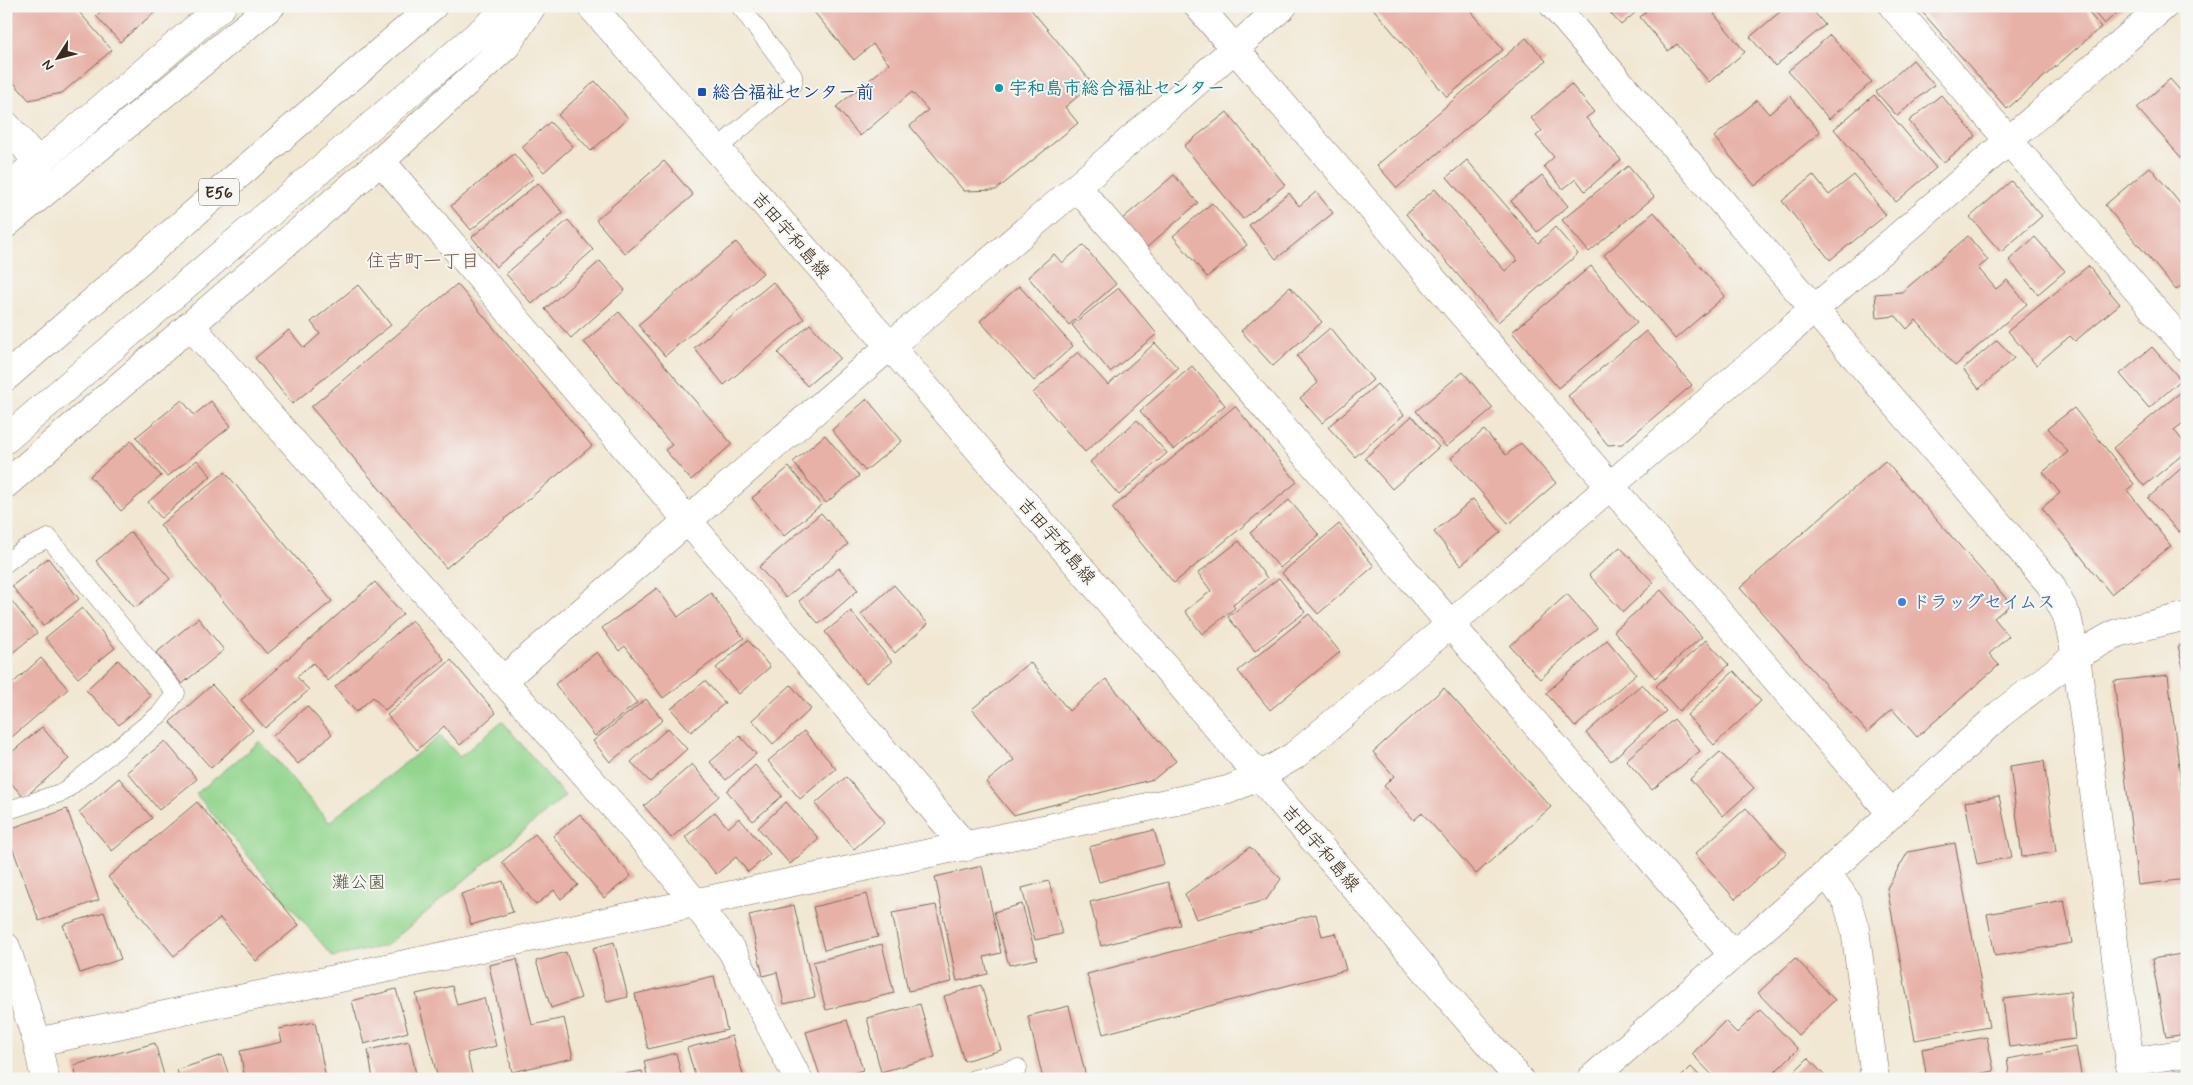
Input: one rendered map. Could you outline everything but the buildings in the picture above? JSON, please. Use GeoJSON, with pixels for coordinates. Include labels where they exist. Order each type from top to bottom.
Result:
{"type":"FeatureCollection","features":[{"type":"Feature","properties":{"kind":"main road"},"geometry":{"type":"LineString","coordinates":[[6,189],[222,6]]}},
{"type":"Feature","properties":{"kind":"main road"},"geometry":{"type":"LineString","coordinates":[[6,224],[271,6]]}},
{"type":"Feature","properties":{"kind":"main road","name":"E56"},"geometry":{"type":"LineString","coordinates":[[6,377],[433,6]]}},
{"type":"Feature","properties":{"kind":"main road"},"geometry":{"type":"LineString","coordinates":[[6,439],[511,6]]}},
{"type":"Feature","properties":{"kind":"main road"},"geometry":{"type":"LineString","coordinates":[[6,484],[382,161],[506,46],[532,6]]}},
{"type":"Feature","properties":{"kind":"main road","name":"吉田宇和島線"},"geometry":{"type":"LineString","coordinates":[[591,6],[890,346],[1520,1079]]}},
{"type":"Feature","properties":{"kind":"main road"},"geometry":{"type":"LineString","coordinates":[[1198,6],[1892,814]]}},
{"type":"Feature","properties":{"kind":"main road"},"geometry":{"type":"LineString","coordinates":[[502,681],[690,521],[890,346],[1078,187],[1283,6]]}},
{"type":"Feature","properties":{"kind":"main road"},"geometry":{"type":"LineString","coordinates":[[1554,6],[2050,584],[2067,616],[2076,656],[2130,1070],[2187,1053]]}},
{"type":"Feature","properties":{"kind":"main road"},"geometry":{"type":"LineString","coordinates":[[1893,6],[2187,348]]}},
{"type":"Feature","properties":{"kind":"main road"},"geometry":{"type":"LineString","coordinates":[[38,1042],[697,904],[1228,790],[1260,776],[1294,756],[1451,624],[2164,6]]}},
{"type":"Feature","properties":{"kind":"main road"},"geometry":{"type":"LineString","coordinates":[[6,124],[39,163]]}},
{"type":"Feature","properties":{"kind":"main road"},"geometry":{"type":"LineString","coordinates":[[382,161],[966,847]]}},
{"type":"Feature","properties":{"kind":"main road"},"geometry":{"type":"LineString","coordinates":[[1078,187],[1733,955]]}},
{"type":"Feature","properties":{"kind":"main road"},"geometry":{"type":"LineString","coordinates":[[190,325],[697,904],[732,951],[798,1079]]}},
{"type":"Feature","properties":{"kind":"main road"},"geometry":{"type":"LineString","coordinates":[[1591,1079],[1827,873],[2000,714],[2076,656],[2117,633],[2187,616]]}},
{"type":"Feature","properties":{"kind":"main road"},"geometry":{"type":"LineString","coordinates":[[1827,873],[1847,902],[1855,929],[1875,1079]]}},
{"type":"Feature","properties":{"kind":"main road"},"geometry":{"type":"LineString","coordinates":[[6,947],[38,1042],[45,1079]]}},
{"type":"Feature","properties":{"kind":"lane"},"geometry":{"type":"LineString","coordinates":[[716,150],[794,83],[793,76],[740,6]]}},
{"type":"Feature","properties":{"kind":"lane"},"geometry":{"type":"LineString","coordinates":[[6,563],[24,549],[49,538],[176,693],[160,714],[63,792],[6,811]]}},
{"type":"Feature","properties":{"kind":"lane"},"geometry":{"type":"LineString","coordinates":[[974,1079],[1018,1068]]}},
{"type":"Feature","properties":{"kind":"green space","name":"灘公園"},"geometry":{"type":"Polygon","coordinates":[[[502,721],[565,796],[386,946],[333,957],[196,794],[260,741],[329,822],[440,736],[460,757],[502,721]]]}},
{"type":"Feature","properties":{"kind":"place","name":"宇和島市総合福祉センター"},"geometry":{"type":"Point","coordinates":[999,88]}},
{"type":"Feature","properties":{"kind":"place","name":"総合福祉センター前"},"geometry":{"type":"Point","coordinates":[702,92]}},
{"type":"Feature","properties":{"kind":"place","name":"ドラッグセイムス"},"geometry":{"type":"Point","coordinates":[1902,602]}},
{"type":"Feature","properties":{"kind":"district","name":"住吉町一丁目"},"geometry":{"type":"Point","coordinates":[423,260]}}]}
